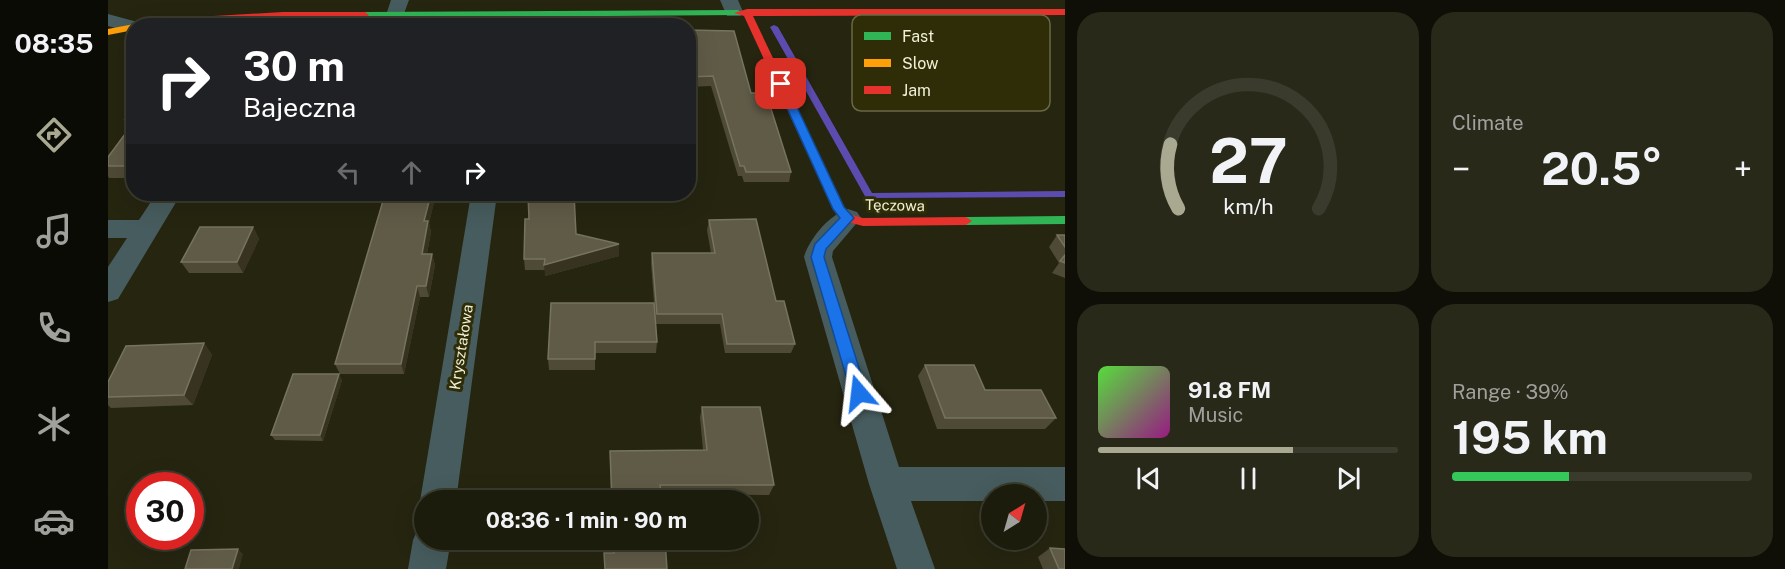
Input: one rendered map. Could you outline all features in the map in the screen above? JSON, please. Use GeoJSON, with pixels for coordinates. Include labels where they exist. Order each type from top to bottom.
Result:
{"type":"FeatureCollection","features":[{"type":"Feature","properties":{"kind":"street"},"geometry":{"type":"LineString","coordinates":[[297,18],[398,7],[493,18]]}},
{"type":"Feature","properties":{"kind":"street"},"geometry":{"type":"LineString","coordinates":[[548,18],[737,8],[1065,12]]}},
{"type":"Feature","properties":{"kind":"street","name":"Tęczowa"},"geometry":{"type":"LineString","coordinates":[[737,8],[839,209],[848,218],[863,222],[1065,220]]}},
{"type":"Feature","properties":{"kind":"street"},"geometry":{"type":"LineString","coordinates":[[108,20],[126,25]]}},
{"type":"Feature","properties":{"kind":"street"},"geometry":{"type":"LineString","coordinates":[[108,32],[126,29]]}},
{"type":"Feature","properties":{"kind":"street"},"geometry":{"type":"LineString","coordinates":[[108,291],[163,201]]}},
{"type":"Feature","properties":{"kind":"street","name":"Kryształowa"},"geometry":{"type":"LineString","coordinates":[[440,490],[483,201]]}},
{"type":"Feature","properties":{"kind":"street"},"geometry":{"type":"LineString","coordinates":[[848,218],[820,248],[818,257],[887,484],[916,569]]}},
{"type":"Feature","properties":{"kind":"street"},"geometry":{"type":"LineString","coordinates":[[108,229],[145,229]]}},
{"type":"Feature","properties":{"kind":"street"},"geometry":{"type":"LineString","coordinates":[[887,484],[1065,484]]}},
{"type":"Feature","properties":{"kind":"street"},"geometry":{"type":"LineString","coordinates":[[428,569],[431,550]]}},
{"type":"Feature","properties":{"kind":"building"},"geometry":{"type":"Polygon","coordinates":[[[696,30],[734,31],[751,93],[766,93],[791,172],[746,172],[744,166],[740,166],[713,76],[696,77],[696,30]]]}},
{"type":"Feature","properties":{"kind":"building"},"geometry":{"type":"Polygon","coordinates":[[[126,133],[126,166],[108,166],[108,157],[126,133]]]}},
{"type":"Feature","properties":{"kind":"building"},"geometry":{"type":"Polygon","coordinates":[[[383,201],[429,201],[424,221],[428,221],[422,254],[432,254],[426,286],[417,286],[401,364],[335,364],[383,201]]]}},
{"type":"Feature","properties":{"kind":"building"},"geometry":{"type":"Polygon","coordinates":[[[528,201],[574,201],[576,234],[619,244],[544,265],[545,259],[524,259],[525,219],[529,219],[528,201]]]}},
{"type":"Feature","properties":{"kind":"building"},"geometry":{"type":"Polygon","coordinates":[[[756,219],[776,301],[784,301],[795,344],[727,344],[722,314],[657,314],[652,253],[715,253],[709,220],[756,219]]]}},
{"type":"Feature","properties":{"kind":"building"},"geometry":{"type":"Polygon","coordinates":[[[200,227],[253,227],[237,262],[181,262],[200,227]]]}},
{"type":"Feature","properties":{"kind":"building"},"geometry":{"type":"Polygon","coordinates":[[[1057,235],[1065,235],[1065,247],[1057,235]]]}},
{"type":"Feature","properties":{"kind":"building"},"geometry":{"type":"Polygon","coordinates":[[[551,303],[654,303],[657,342],[595,342],[595,359],[548,359],[551,303]]]}},
{"type":"Feature","properties":{"kind":"building"},"geometry":{"type":"Polygon","coordinates":[[[204,343],[184,395],[108,397],[108,382],[126,346],[204,343]]]}},
{"type":"Feature","properties":{"kind":"building"},"geometry":{"type":"Polygon","coordinates":[[[925,365],[974,365],[985,390],[1041,390],[1056,418],[945,418],[925,365]]]}},
{"type":"Feature","properties":{"kind":"building"},"geometry":{"type":"Polygon","coordinates":[[[293,374],[339,374],[320,435],[271,435],[293,374]]]}},
{"type":"Feature","properties":{"kind":"building"},"geometry":{"type":"Polygon","coordinates":[[[702,407],[760,407],[774,485],[660,485],[661,490],[612,490],[610,451],[707,450],[702,407]]]}},
{"type":"Feature","properties":{"kind":"building"},"geometry":{"type":"Polygon","coordinates":[[[1050,548],[1065,549],[1065,569],[1059,569],[1050,548]]]}},
{"type":"Feature","properties":{"kind":"building"},"geometry":{"type":"Polygon","coordinates":[[[238,549],[232,569],[185,569],[191,550],[238,549]]]}},
{"type":"Feature","properties":{"kind":"building"},"geometry":{"type":"Polygon","coordinates":[[[614,550],[666,550],[667,569],[605,569],[604,553],[614,553],[614,550]]]}},
{"type":"Feature","properties":{"kind":"waterway"},"geometry":{"type":"LineString","coordinates":[[774,27],[869,196],[1065,194]]}},
{"type":"Feature","properties":{"kind":"traffic: fast"},"geometry":{"type":"LineString","coordinates":[[365,15],[738,13]]}},
{"type":"Feature","properties":{"kind":"traffic: fast"},"geometry":{"type":"LineString","coordinates":[[966,221],[1065,220]]}},
{"type":"Feature","properties":{"kind":"traffic: slow"},"geometry":{"type":"LineString","coordinates":[[108,32],[126,29]]}},
{"type":"Feature","properties":{"kind":"traffic: jam"},"geometry":{"type":"LineString","coordinates":[[747,12],[839,209],[848,218],[863,222],[966,221]]}},
{"type":"Feature","properties":{"kind":"traffic: jam"},"geometry":{"type":"LineString","coordinates":[[738,13],[1065,12]]}},
{"type":"Feature","properties":{"kind":"traffic: jam"},"geometry":{"type":"LineString","coordinates":[[232,18],[283,15],[365,15]]}},
{"type":"Feature","properties":{"kind":"route"},"geometry":{"type":"LineString","coordinates":[[781,84],[839,209],[848,218],[820,248],[818,257],[859,393]]}}]}
